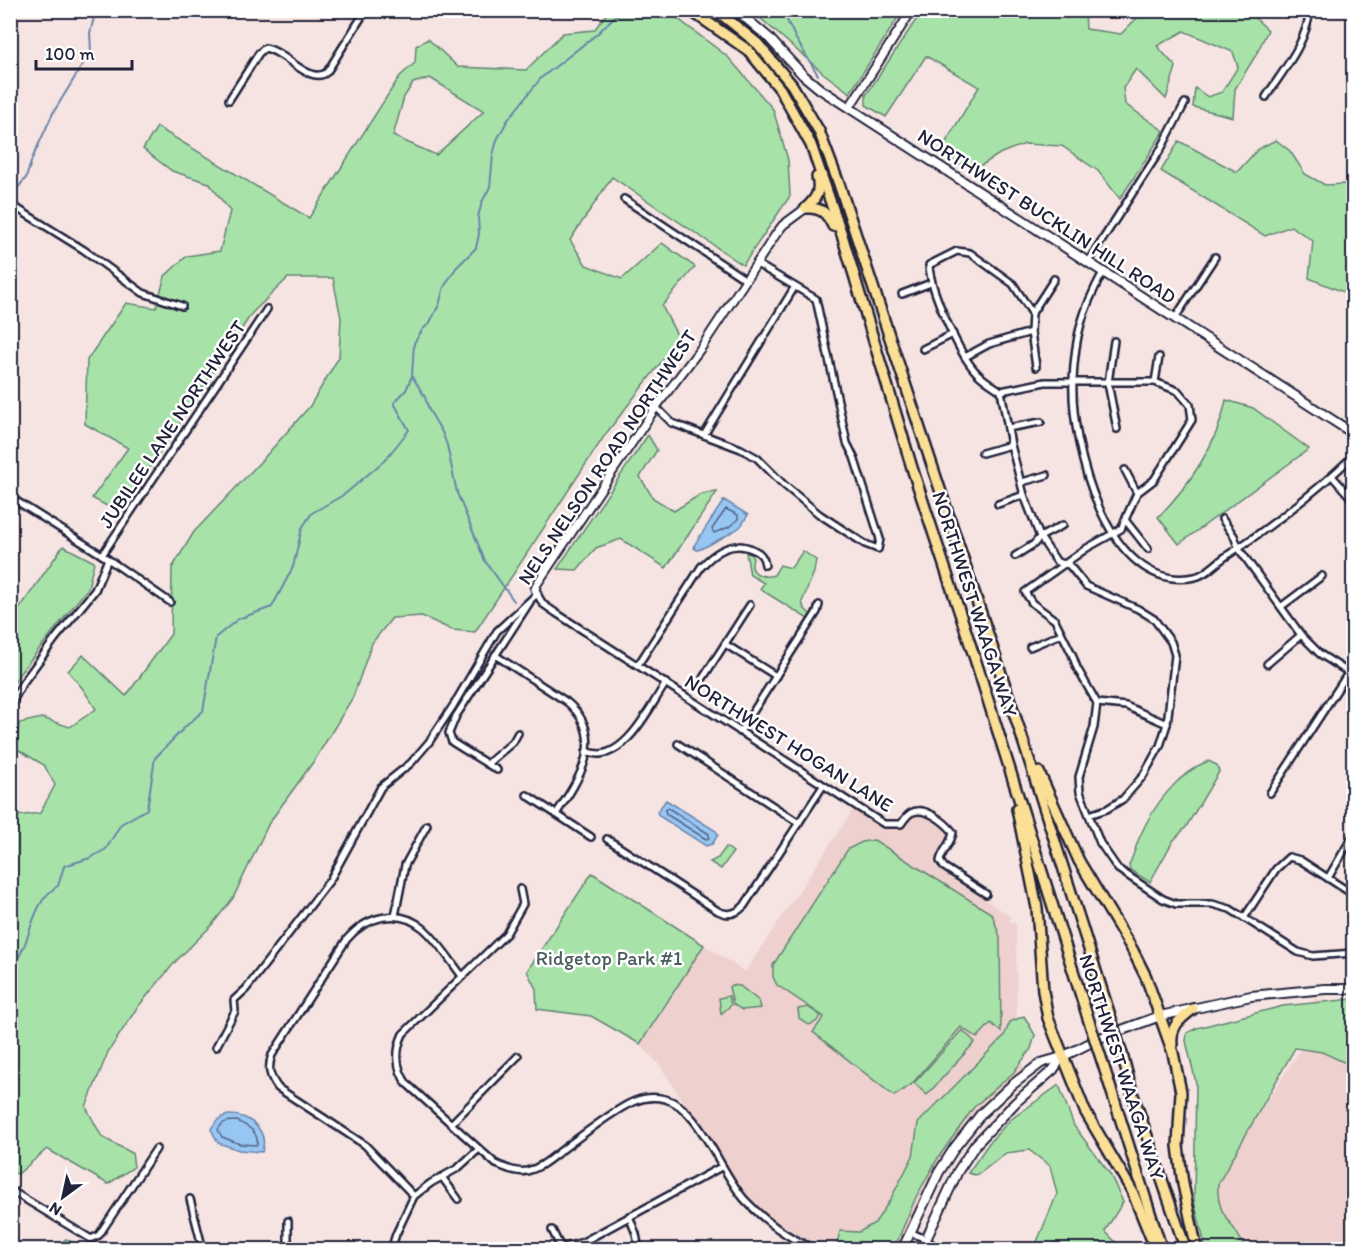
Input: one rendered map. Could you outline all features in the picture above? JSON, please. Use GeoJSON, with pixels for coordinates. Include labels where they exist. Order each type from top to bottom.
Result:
{"type":"FeatureCollection","features":[{"type":"Feature","properties":{"kind":"highway","name":"NORTHWEST WAAGA WAY"},"geometry":{"type":"LineString","coordinates":[[690,10],[749,51],[780,88],[811,145],[842,235],[913,471],[1162,1250]]}},
{"type":"Feature","properties":{"kind":"highway","name":"NORTHWEST WAAGA WAY"},"geometry":{"type":"LineString","coordinates":[[716,10],[758,44],[792,85],[819,131],[839,184],[1020,728],[1133,1095],[1186,1250]]}},
{"type":"Feature","properties":{"kind":"highway"},"geometry":{"type":"LineString","coordinates":[[806,208],[814,200],[819,185],[811,145]]}},
{"type":"Feature","properties":{"kind":"highway"},"geometry":{"type":"LineString","coordinates":[[806,208],[822,210],[829,218],[849,261]]}},
{"type":"Feature","properties":{"kind":"highway"},"geometry":{"type":"LineString","coordinates":[[1020,728],[1071,846],[1146,977],[1173,1053],[1181,1092],[1178,1146],[1183,1184],[1197,1250]]}},
{"type":"Feature","properties":{"kind":"highway"},"geometry":{"type":"LineString","coordinates":[[1010,774],[1037,908],[1044,1001],[1062,1057],[1090,1119],[1132,1191],[1156,1250]]}},
{"type":"Feature","properties":{"kind":"highway"},"geometry":{"type":"LineString","coordinates":[[1173,1053],[1174,1026],[1193,1009]]}},
{"type":"Feature","properties":{"kind":"main road","name":"NORTHWEST BUCKLIN HILL ROAD"},"geometry":{"type":"LineString","coordinates":[[736,10],[768,37],[806,78],[849,108],[1353,434]]}},
{"type":"Feature","properties":{"kind":"main road"},"geometry":{"type":"LineString","coordinates":[[902,1250],[939,1172],[955,1147],[981,1114],[1012,1085],[1041,1063],[1062,1057],[1107,1035],[1160,1016],[1251,996],[1325,989],[1353,989]]}},
{"type":"Feature","properties":{"kind":"main road"},"geometry":{"type":"LineString","coordinates":[[921,1250],[958,1171],[975,1146],[1016,1102],[1053,1070],[1062,1057]]}},
{"type":"Feature","properties":{"kind":"street"},"geometry":{"type":"LineString","coordinates":[[228,100],[259,53],[265,48],[273,50],[315,76],[323,75],[366,10]]}},
{"type":"Feature","properties":{"kind":"street"},"geometry":{"type":"LineString","coordinates":[[849,108],[912,10]]}},
{"type":"Feature","properties":{"kind":"street"},"geometry":{"type":"LineString","coordinates":[[1266,97],[1301,45],[1310,10]]}},
{"type":"Feature","properties":{"kind":"street"},"geometry":{"type":"LineString","coordinates":[[1088,262],[1161,149],[1185,104]]}},
{"type":"Feature","properties":{"kind":"street"},"geometry":{"type":"LineString","coordinates":[[624,199],[746,280]]}},
{"type":"Feature","properties":{"kind":"street"},"geometry":{"type":"LineString","coordinates":[[10,204],[84,250],[143,293],[182,306]]}},
{"type":"Feature","properties":{"kind":"street","name":"NELS NELSON ROAD NORTHWEST"},"geometry":{"type":"LineString","coordinates":[[216,1047],[235,1011],[234,1000],[246,989],[330,880],[381,787],[411,763],[429,742],[497,631],[535,596],[537,584],[656,407],[701,348],[783,225],[806,208]]}},
{"type":"Feature","properties":{"kind":"street"},"geometry":{"type":"LineString","coordinates":[[1032,313],[1013,284],[970,253],[957,251],[929,265],[931,283],[965,357],[979,375],[1001,391],[1011,445],[1024,495],[1040,537],[1057,562],[1069,565],[1086,586],[1138,609],[1154,619],[1171,642],[1175,655],[1167,724],[1160,746],[1136,785],[1124,799],[1107,809],[1089,815]]}},
{"type":"Feature","properties":{"kind":"street"},"geometry":{"type":"LineString","coordinates":[[1175,318],[1215,257]]}},
{"type":"Feature","properties":{"kind":"street"},"geometry":{"type":"LineString","coordinates":[[656,407],[672,423],[741,449],[757,458],[783,484],[819,514],[865,544],[878,549],[880,539],[854,457],[847,443],[816,299],[757,264]]}},
{"type":"Feature","properties":{"kind":"street"},"geometry":{"type":"LineString","coordinates":[[1103,272],[1079,324],[1073,382],[1080,447],[1104,520],[1126,551],[1144,566],[1166,578],[1198,577],[1239,549],[1332,476],[1353,455]]}},
{"type":"Feature","properties":{"kind":"street"},"geometry":{"type":"LineString","coordinates":[[1036,367],[1031,332],[1032,313],[1054,279]]}},
{"type":"Feature","properties":{"kind":"street"},"geometry":{"type":"LineString","coordinates":[[902,294],[931,283]]}},
{"type":"Feature","properties":{"kind":"street"},"geometry":{"type":"LineString","coordinates":[[704,435],[794,288]]}},
{"type":"Feature","properties":{"kind":"street","name":"JUBILEE LANE NORTHWEST"},"geometry":{"type":"LineString","coordinates":[[10,707],[22,684],[94,591],[105,557],[267,309]]}},
{"type":"Feature","properties":{"kind":"street"},"geometry":{"type":"LineString","coordinates":[[965,357],[989,344],[1031,332]]}},
{"type":"Feature","properties":{"kind":"street"},"geometry":{"type":"LineString","coordinates":[[923,349],[953,334]]}},
{"type":"Feature","properties":{"kind":"street"},"geometry":{"type":"LineString","coordinates":[[1114,341],[1108,382],[1117,429]]}},
{"type":"Feature","properties":{"kind":"street"},"geometry":{"type":"LineString","coordinates":[[1155,382],[1159,357]]}},
{"type":"Feature","properties":{"kind":"street"},"geometry":{"type":"LineString","coordinates":[[1001,391],[1045,382],[1155,382],[1178,391],[1190,405],[1192,420],[1154,480],[1137,494],[1121,529],[1103,537],[1025,592],[1032,603],[1055,620],[1077,668],[1097,703],[1094,727],[1079,777],[1080,792],[1100,843],[1118,869],[1162,900],[1176,904],[1221,906],[1306,955],[1353,953]]}},
{"type":"Feature","properties":{"kind":"street"},"geometry":{"type":"LineString","coordinates":[[1008,428],[1041,422]]}},
{"type":"Feature","properties":{"kind":"street"},"geometry":{"type":"LineString","coordinates":[[982,453],[1011,445]]}},
{"type":"Feature","properties":{"kind":"street"},"geometry":{"type":"LineString","coordinates":[[1125,470],[1137,494]]}},
{"type":"Feature","properties":{"kind":"street"},"geometry":{"type":"LineString","coordinates":[[1022,482],[1047,475]]}},
{"type":"Feature","properties":{"kind":"street"},"geometry":{"type":"LineString","coordinates":[[1332,476],[1353,501]]}},
{"type":"Feature","properties":{"kind":"street"},"geometry":{"type":"LineString","coordinates":[[998,504],[1024,495]]}},
{"type":"Feature","properties":{"kind":"street"},"geometry":{"type":"LineString","coordinates":[[10,498],[105,557],[170,602]]}},
{"type":"Feature","properties":{"kind":"street"},"geometry":{"type":"LineString","coordinates":[[1222,519],[1234,536],[1239,549],[1301,635],[1320,654],[1348,672]]}},
{"type":"Feature","properties":{"kind":"street"},"geometry":{"type":"LineString","coordinates":[[1126,521],[1148,549]]}},
{"type":"Feature","properties":{"kind":"street"},"geometry":{"type":"LineString","coordinates":[[1015,556],[1034,544],[1040,537],[1063,525]]}},
{"type":"Feature","properties":{"kind":"street"},"geometry":{"type":"LineString","coordinates":[[638,665],[701,567],[711,557],[725,549],[741,545],[759,552],[765,565]]}},
{"type":"Feature","properties":{"kind":"street"},"geometry":{"type":"LineString","coordinates":[[1282,606],[1322,576]]}},
{"type":"Feature","properties":{"kind":"street"},"geometry":{"type":"LineString","coordinates":[[497,770],[452,742],[449,733],[456,716],[535,596]]}},
{"type":"Feature","properties":{"kind":"street","name":"NORTHWEST HOGAN LANE"},"geometry":{"type":"LineString","coordinates":[[535,596],[556,613],[884,824],[901,824],[910,813],[918,811],[926,812],[934,817],[953,832],[952,838],[941,855],[940,861],[944,867],[986,894]]}},
{"type":"Feature","properties":{"kind":"street"},"geometry":{"type":"LineString","coordinates":[[703,678],[750,605]]}},
{"type":"Feature","properties":{"kind":"street"},"geometry":{"type":"LineString","coordinates":[[740,732],[818,612],[819,605]]}},
{"type":"Feature","properties":{"kind":"street"},"geometry":{"type":"LineString","coordinates":[[1030,646],[1061,634]]}},
{"type":"Feature","properties":{"kind":"street"},"geometry":{"type":"LineString","coordinates":[[1266,664],[1301,635]]}},
{"type":"Feature","properties":{"kind":"street"},"geometry":{"type":"LineString","coordinates":[[725,644],[776,676]]}},
{"type":"Feature","properties":{"kind":"street"},"geometry":{"type":"LineString","coordinates":[[495,655],[575,708],[585,728],[586,752],[583,768],[578,781],[555,814]]}},
{"type":"Feature","properties":{"kind":"street"},"geometry":{"type":"LineString","coordinates":[[1270,793],[1353,664]]}},
{"type":"Feature","properties":{"kind":"street"},"geometry":{"type":"LineString","coordinates":[[586,752],[599,754],[609,752],[625,742],[666,683]]}},
{"type":"Feature","properties":{"kind":"street"},"geometry":{"type":"LineString","coordinates":[[1097,703],[1125,706],[1167,724]]}},
{"type":"Feature","properties":{"kind":"street"},"geometry":{"type":"LineString","coordinates":[[487,764],[513,742],[518,733]]}},
{"type":"Feature","properties":{"kind":"street"},"geometry":{"type":"LineString","coordinates":[[678,744],[799,823]]}},
{"type":"Feature","properties":{"kind":"street"},"geometry":{"type":"LineString","coordinates":[[607,839],[718,911],[730,914],[738,912],[744,906],[824,786]]}},
{"type":"Feature","properties":{"kind":"street"},"geometry":{"type":"LineString","coordinates":[[527,795],[591,837]]}},
{"type":"Feature","properties":{"kind":"street"},"geometry":{"type":"LineString","coordinates":[[395,916],[405,865],[428,825]]}},
{"type":"Feature","properties":{"kind":"street"},"geometry":{"type":"LineString","coordinates":[[1328,878],[1353,834]]}},
{"type":"Feature","properties":{"kind":"street"},"geometry":{"type":"LineString","coordinates":[[1244,918],[1276,869],[1288,857],[1300,860],[1353,895]]}},
{"type":"Feature","properties":{"kind":"street"},"geometry":{"type":"LineString","coordinates":[[520,890],[523,903],[506,934],[409,1026],[399,1042],[397,1055],[399,1069],[407,1084],[496,1164],[513,1171],[525,1172],[542,1166],[632,1101],[653,1097],[674,1102],[688,1112],[699,1127],[721,1167],[745,1200],[788,1235],[818,1250]]}},
{"type":"Feature","properties":{"kind":"street"},"geometry":{"type":"LineString","coordinates":[[414,1196],[365,1145],[278,1088],[269,1070],[272,1055],[347,939],[354,931],[372,919],[395,916],[412,921],[423,928],[462,976]]}},
{"type":"Feature","properties":{"kind":"street"},"geometry":{"type":"LineString","coordinates":[[452,1123],[518,1056]]}},
{"type":"Feature","properties":{"kind":"street"},"geometry":{"type":"LineString","coordinates":[[10,1190],[91,1239],[99,1235],[156,1149]]}},
{"type":"Feature","properties":{"kind":"street"},"geometry":{"type":"LineString","coordinates":[[391,1250],[414,1196],[458,1168],[479,1149]]}},
{"type":"Feature","properties":{"kind":"street"},"geometry":{"type":"LineString","coordinates":[[549,1250],[562,1249],[583,1242],[721,1167]]}},
{"type":"Feature","properties":{"kind":"street"},"geometry":{"type":"LineString","coordinates":[[442,1177],[458,1199]]}},
{"type":"Feature","properties":{"kind":"street"},"geometry":{"type":"LineString","coordinates":[[190,1199],[203,1250]]}},
{"type":"Feature","properties":{"kind":"street"},"geometry":{"type":"LineString","coordinates":[[629,1216],[639,1250]]}},
{"type":"Feature","properties":{"kind":"street"},"geometry":{"type":"LineString","coordinates":[[288,1221],[288,1250]]}},
{"type":"Feature","properties":{"kind":"street"},"geometry":{"type":"LineString","coordinates":[[552,1230],[562,1249]]}},
{"type":"Feature","properties":{"kind":"street"},"geometry":{"type":"LineString","coordinates":[[910,1232],[940,1250]]}},
{"type":"Feature","properties":{"kind":"shaded area"},"geometry":{"type":"Polygon","coordinates":[[[855,807],[884,824],[901,824],[910,813],[926,812],[953,832],[940,861],[986,894],[983,898],[1011,917],[1009,921],[1016,925],[1017,1055],[1027,1074],[1012,1085],[955,1147],[902,1249],[818,1249],[788,1235],[745,1200],[661,1067],[640,1044],[704,945],[745,972],[855,807]]]}},
{"type":"Feature","properties":{"kind":"shaded area"},"geometry":{"type":"Polygon","coordinates":[[[1314,999],[1353,1002],[1353,1249],[1229,1249],[1215,1188],[1220,1173],[1315,1027],[1314,999]]]}},
{"type":"Feature","properties":{"kind":"green space"},"geometry":{"type":"Polygon","coordinates":[[[609,11],[664,11],[728,57],[773,109],[788,160],[790,196],[743,265],[612,177],[570,240],[586,265],[622,279],[662,243],[695,267],[662,306],[679,339],[605,435],[475,632],[452,630],[422,616],[392,618],[372,643],[353,697],[316,758],[269,823],[233,898],[211,926],[176,961],[137,1008],[108,1052],[86,1107],[102,1137],[132,1153],[134,1167],[108,1184],[47,1149],[18,1174],[11,1172],[10,811],[17,816],[40,813],[55,785],[44,765],[17,749],[19,723],[42,718],[70,727],[96,709],[68,671],[83,655],[126,696],[171,634],[172,568],[194,532],[310,406],[339,357],[341,318],[333,278],[288,278],[252,313],[120,513],[92,498],[128,448],[85,424],[87,360],[126,303],[156,308],[165,276],[187,256],[220,251],[230,211],[209,183],[172,171],[143,149],[157,127],[309,218],[400,76],[415,63],[416,46],[428,39],[458,67],[526,70],[563,33],[594,30],[609,11]],[[430,78],[413,83],[404,97],[393,136],[436,155],[484,111],[430,78]]]}},
{"type":"Feature","properties":{"kind":"green space"},"geometry":{"type":"Polygon","coordinates":[[[752,11],[891,11],[899,16],[850,93],[823,73],[752,11]]]}},
{"type":"Feature","properties":{"kind":"green space"},"geometry":{"type":"Polygon","coordinates":[[[922,11],[1085,11],[1086,29],[1121,34],[1144,11],[1255,11],[1254,17],[1268,30],[1235,89],[1233,117],[1193,107],[1195,88],[1208,97],[1222,92],[1238,67],[1233,52],[1184,31],[1157,46],[1176,67],[1166,99],[1136,69],[1123,88],[1125,104],[1164,131],[1120,199],[1098,171],[1062,146],[1025,144],[1001,153],[982,165],[957,164],[941,150],[979,87],[926,56],[886,117],[866,105],[866,95],[922,11]]]}},
{"type":"Feature","properties":{"kind":"green space"},"geometry":{"type":"Polygon","coordinates":[[[1276,140],[1290,151],[1305,174],[1325,185],[1345,184],[1353,187],[1353,296],[1309,278],[1313,241],[1291,226],[1265,236],[1161,171],[1179,141],[1237,172],[1258,149],[1276,140]]]}},
{"type":"Feature","properties":{"kind":"green space"},"geometry":{"type":"Polygon","coordinates":[[[1226,400],[1253,408],[1309,449],[1179,544],[1158,517],[1181,492],[1201,463],[1216,432],[1226,400]]]}},
{"type":"Feature","properties":{"kind":"green space"},"geometry":{"type":"Polygon","coordinates":[[[648,435],[657,450],[640,477],[653,498],[674,511],[701,494],[717,492],[666,568],[621,539],[596,548],[577,570],[557,569],[648,435]]]}},
{"type":"Feature","properties":{"kind":"green space"},"geometry":{"type":"Polygon","coordinates":[[[63,546],[94,562],[88,588],[20,673],[11,689],[11,609],[20,608],[63,546]]]}},
{"type":"Feature","properties":{"kind":"green space"},"geometry":{"type":"Polygon","coordinates":[[[803,551],[816,560],[814,572],[802,602],[811,615],[808,619],[760,589],[764,583],[750,575],[746,553],[751,554],[752,568],[757,574],[769,576],[774,575],[780,565],[791,568],[803,551]]]}},
{"type":"Feature","properties":{"kind":"green space"},"geometry":{"type":"Polygon","coordinates":[[[1208,761],[1217,765],[1219,772],[1186,827],[1173,841],[1150,882],[1130,870],[1129,865],[1141,834],[1168,791],[1187,773],[1208,761]]]}},
{"type":"Feature","properties":{"kind":"green space"},"geometry":{"type":"Polygon","coordinates":[[[874,840],[992,914],[1000,937],[1001,1032],[991,1023],[977,1038],[961,1027],[911,1085],[894,1096],[813,1032],[824,1017],[777,985],[773,977],[773,965],[848,849],[862,842],[874,840]]]}},
{"type":"Feature","properties":{"kind":"green space"},"geometry":{"type":"Polygon","coordinates":[[[726,847],[733,852],[721,869],[710,862],[718,858],[726,847]]]}},
{"type":"Feature","properties":{"kind":"green space","name":"Ridgetop Park #1"},"geometry":{"type":"Polygon","coordinates":[[[592,873],[704,945],[640,1044],[591,1016],[537,1009],[536,989],[527,971],[592,873]]]}},
{"type":"Feature","properties":{"kind":"green space"},"geometry":{"type":"Polygon","coordinates":[[[740,986],[759,1001],[761,1008],[742,1010],[733,1004],[729,987],[740,986]]]}},
{"type":"Feature","properties":{"kind":"green space"},"geometry":{"type":"Polygon","coordinates":[[[729,996],[731,1005],[721,1014],[719,998],[729,996]]]}},
{"type":"Feature","properties":{"kind":"green space"},"geometry":{"type":"Polygon","coordinates":[[[1353,999],[1353,1064],[1350,1065],[1322,1052],[1295,1048],[1218,1184],[1220,1206],[1244,1249],[1206,1249],[1194,1201],[1196,1083],[1186,1041],[1187,1033],[1197,1028],[1283,1006],[1353,999]]]}},
{"type":"Feature","properties":{"kind":"green space"},"geometry":{"type":"Polygon","coordinates":[[[808,1007],[821,1016],[809,1025],[799,1018],[798,1009],[808,1007]]]}},
{"type":"Feature","properties":{"kind":"green space"},"geometry":{"type":"Polygon","coordinates":[[[1024,1016],[1035,1035],[1031,1049],[1013,1073],[974,1107],[938,1158],[916,1197],[894,1249],[842,1250],[836,1248],[840,1231],[859,1232],[875,1223],[913,1156],[918,1123],[1004,1036],[1010,1022],[1024,1016]]]}},
{"type":"Feature","properties":{"kind":"green space"},"geometry":{"type":"Polygon","coordinates":[[[962,1030],[975,1042],[927,1095],[914,1083],[962,1030]]]}},
{"type":"Feature","properties":{"kind":"green space"},"geometry":{"type":"Polygon","coordinates":[[[1059,1085],[1074,1126],[1110,1174],[1123,1202],[1105,1231],[1122,1249],[1034,1249],[1057,1194],[1050,1166],[1029,1150],[1006,1153],[980,1173],[975,1175],[968,1173],[989,1143],[1010,1120],[1059,1085]]]}},
{"type":"Feature","properties":{"kind":"green space"},"geometry":{"type":"Polygon","coordinates":[[[66,1239],[85,1249],[53,1249],[66,1239]]]}},
{"type":"Feature","properties":{"kind":"water"},"geometry":{"type":"Polygon","coordinates":[[[724,500],[748,515],[740,527],[697,550],[694,548],[695,544],[724,500]]]}},
{"type":"Feature","properties":{"kind":"water"},"geometry":{"type":"Polygon","coordinates":[[[666,800],[716,831],[718,835],[712,844],[706,846],[659,816],[657,812],[666,800]]]}},
{"type":"Feature","properties":{"kind":"water"},"geometry":{"type":"Polygon","coordinates":[[[228,1115],[243,1117],[256,1125],[263,1137],[262,1152],[239,1150],[218,1143],[211,1129],[218,1120],[228,1115]]]}},
{"type":"Feature","properties":{"kind":"waterway"},"geometry":{"type":"LineString","coordinates":[[10,197],[26,178],[53,113],[91,51],[90,33],[96,10]]}},
{"type":"Feature","properties":{"kind":"waterway"},"geometry":{"type":"LineString","coordinates":[[10,969],[23,949],[41,903],[58,886],[64,866],[90,858],[106,849],[121,824],[147,809],[155,758],[203,711],[216,637],[238,619],[272,607],[293,567],[302,528],[312,513],[345,494],[385,460],[409,430],[394,403],[406,390],[412,376],[414,343],[429,324],[439,305],[444,287],[456,268],[476,248],[479,234],[478,217],[482,202],[490,187],[497,140],[507,121],[541,78],[597,34],[621,10]]}},
{"type":"Feature","properties":{"kind":"waterway"},"geometry":{"type":"LineString","coordinates":[[782,10],[796,39],[818,75]]}},
{"type":"Feature","properties":{"kind":"waterway"},"geometry":{"type":"LineString","coordinates":[[949,10],[957,14],[983,10]]}},
{"type":"Feature","properties":{"kind":"waterway"},"geometry":{"type":"LineString","coordinates":[[412,376],[442,432],[457,493],[485,561],[514,601]]}}]}
